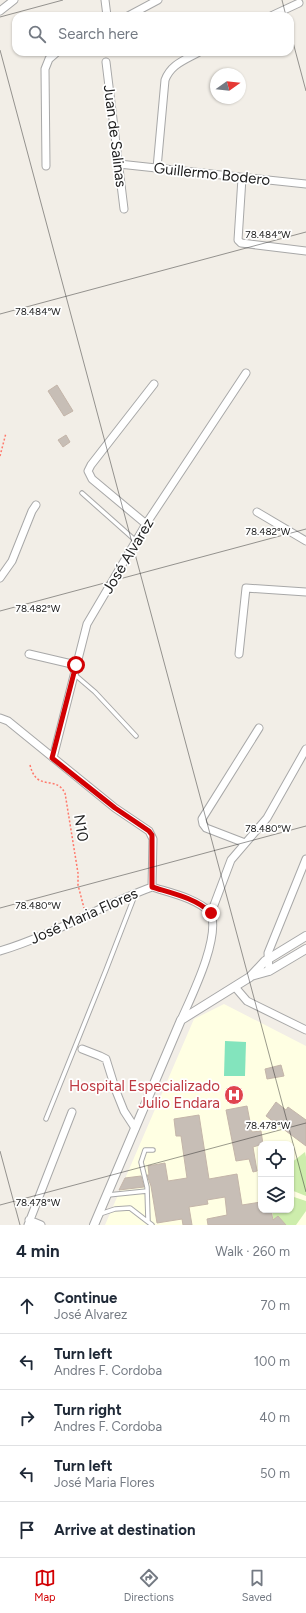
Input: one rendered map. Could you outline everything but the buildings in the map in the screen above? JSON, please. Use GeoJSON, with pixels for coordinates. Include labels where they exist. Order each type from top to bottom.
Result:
{"type":"FeatureCollection","features":[{"type":"Feature","properties":{"kind":"street"},"geometry":{"type":"LineString","coordinates":[[0,11],[14,0]]}},
{"type":"Feature","properties":{"kind":"street"},"geometry":{"type":"LineString","coordinates":[[105,0],[106,12]]}},
{"type":"Feature","properties":{"kind":"street"},"geometry":{"type":"LineString","coordinates":[[136,12],[158,0]]}},
{"type":"Feature","properties":{"kind":"street"},"geometry":{"type":"LineString","coordinates":[[280,12],[299,3]]}},
{"type":"Feature","properties":{"kind":"street"},"geometry":{"type":"LineString","coordinates":[[46,166],[45,69],[49,59],[52,56]]}},
{"type":"Feature","properties":{"kind":"street"},"geometry":{"type":"LineString","coordinates":[[157,168],[165,80],[168,71],[175,65],[192,56]]}},
{"type":"Feature","properties":{"kind":"street","name":"Juan de Salinas"},"geometry":{"type":"LineString","coordinates":[[106,62],[124,209]]}},
{"type":"Feature","properties":{"kind":"street","name":"Guillermo Bodero"},"geometry":{"type":"LineString","coordinates":[[119,164],[306,184]]}},
{"type":"Feature","properties":{"kind":"street"},"geometry":{"type":"LineString","coordinates":[[242,178],[238,240],[241,243],[306,251]]}},
{"type":"Feature","properties":{"kind":"street","name":"José Alvarez"},"geometry":{"type":"LineString","coordinates":[[52,758],[87,624],[146,524],[246,373]]}},
{"type":"Feature","properties":{"kind":"street"},"geometry":{"type":"LineString","coordinates":[[146,524],[92,479],[88,471],[91,465],[154,384]]}},
{"type":"Feature","properties":{"kind":"street"},"geometry":{"type":"LineString","coordinates":[[0,578],[12,561],[32,511],[36,505]]}},
{"type":"Feature","properties":{"kind":"street"},"geometry":{"type":"LineString","coordinates":[[257,512],[306,542]]}},
{"type":"Feature","properties":{"kind":"street"},"geometry":{"type":"LineString","coordinates":[[239,654],[246,588],[306,592]]}},
{"type":"Feature","properties":{"kind":"street"},"geometry":{"type":"LineString","coordinates":[[29,654],[76,665]]}},
{"type":"Feature","properties":{"kind":"street"},"geometry":{"type":"LineString","coordinates":[[0,718],[8,721],[115,808],[149,831],[152,835],[152,887]]}},
{"type":"Feature","properties":{"kind":"street"},"geometry":{"type":"LineString","coordinates":[[245,843],[206,828],[202,819],[260,728]]}},
{"type":"Feature","properties":{"kind":"street"},"geometry":{"type":"LineString","coordinates":[[94,1225],[208,953],[212,919],[211,913],[231,860],[267,818],[306,749]]}},
{"type":"Feature","properties":{"kind":"street"},"geometry":{"type":"LineString","coordinates":[[269,971],[268,953],[306,859]]}},
{"type":"Feature","properties":{"kind":"street","name":"José Maria Flores"},"geometry":{"type":"LineString","coordinates":[[0,951],[47,933],[152,887],[185,897],[206,908],[211,913]]}},
{"type":"Feature","properties":{"kind":"street"},"geometry":{"type":"LineString","coordinates":[[181,1020],[250,977],[268,959],[306,936]]}},
{"type":"Feature","properties":{"kind":"street"},"geometry":{"type":"LineString","coordinates":[[250,977],[269,971],[306,949]]}},
{"type":"Feature","properties":{"kind":"street"},"geometry":{"type":"LineString","coordinates":[[234,987],[247,1001],[306,1030]]}},
{"type":"Feature","properties":{"kind":"street"},"geometry":{"type":"LineString","coordinates":[[82,1049],[106,1060],[109,1066],[110,1077],[124,1111],[135,1128]]}},
{"type":"Feature","properties":{"kind":"street"},"geometry":{"type":"LineString","coordinates":[[41,1225],[29,1222],[72,1112]]}},
{"type":"Feature","properties":{"kind":"lane"},"geometry":{"type":"LineString","coordinates":[[82,493],[136,541]]}},
{"type":"Feature","properties":{"kind":"lane"},"geometry":{"type":"LineString","coordinates":[[74,674],[95,692],[136,736]]}},
{"type":"Feature","properties":{"kind":"lane"},"geometry":{"type":"LineString","coordinates":[[46,1119],[135,894]]}},
{"type":"Feature","properties":{"kind":"lane"},"geometry":{"type":"LineString","coordinates":[[148,1221],[147,1191],[141,1162],[145,1150],[153,1150]]}},
{"type":"Feature","properties":{"kind":"lane"},"geometry":{"type":"LineString","coordinates":[[107,1196],[147,1191]]}},
{"type":"Feature","properties":{"kind":"lane"},"geometry":{"type":"LineString","coordinates":[[99,1214],[115,1209],[130,1208],[152,1225]]}},
{"type":"Feature","properties":{"kind":"path"},"geometry":{"type":"LineString","coordinates":[[0,456],[6,433]]}},
{"type":"Feature","properties":{"kind":"path","name":"N10"},"geometry":{"type":"LineString","coordinates":[[30,765],[36,778],[41,782],[57,785],[62,788],[65,793],[78,873],[78,885],[87,915]]}},
{"type":"Feature","properties":{"kind":"shaded area","name":"Hospital Especializado Julio Endara"},"geometry":{"type":"Polygon","coordinates":[[[224,1004],[306,1046],[306,1225],[105,1225],[194,1019],[224,1004]]]}},
{"type":"Feature","properties":{"kind":"green space"},"geometry":{"type":"Polygon","coordinates":[[[225,1041],[246,1042],[245,1076],[224,1076],[225,1041]]]}},
{"type":"Feature","properties":{"kind":"green space"},"geometry":{"type":"Polygon","coordinates":[[[305,1152],[306,1196],[294,1191],[294,1161],[305,1152]]]}},
{"type":"Feature","properties":{"kind":"green space"},"geometry":{"type":"Polygon","coordinates":[[[294,1197],[306,1201],[306,1211],[296,1225],[274,1225],[272,1213],[294,1213],[294,1197]]]}},
{"type":"Feature","properties":{"kind":"place","name":"Hospital Especializado Julio Endara"},"geometry":{"type":"Point","coordinates":[234,1095]}},
{"type":"Feature","properties":{"kind":"route"},"geometry":{"type":"LineString","coordinates":[[76,665],[52,758],[115,808],[149,831],[153,839],[152,887],[185,897],[206,908],[211,913]]}}]}
